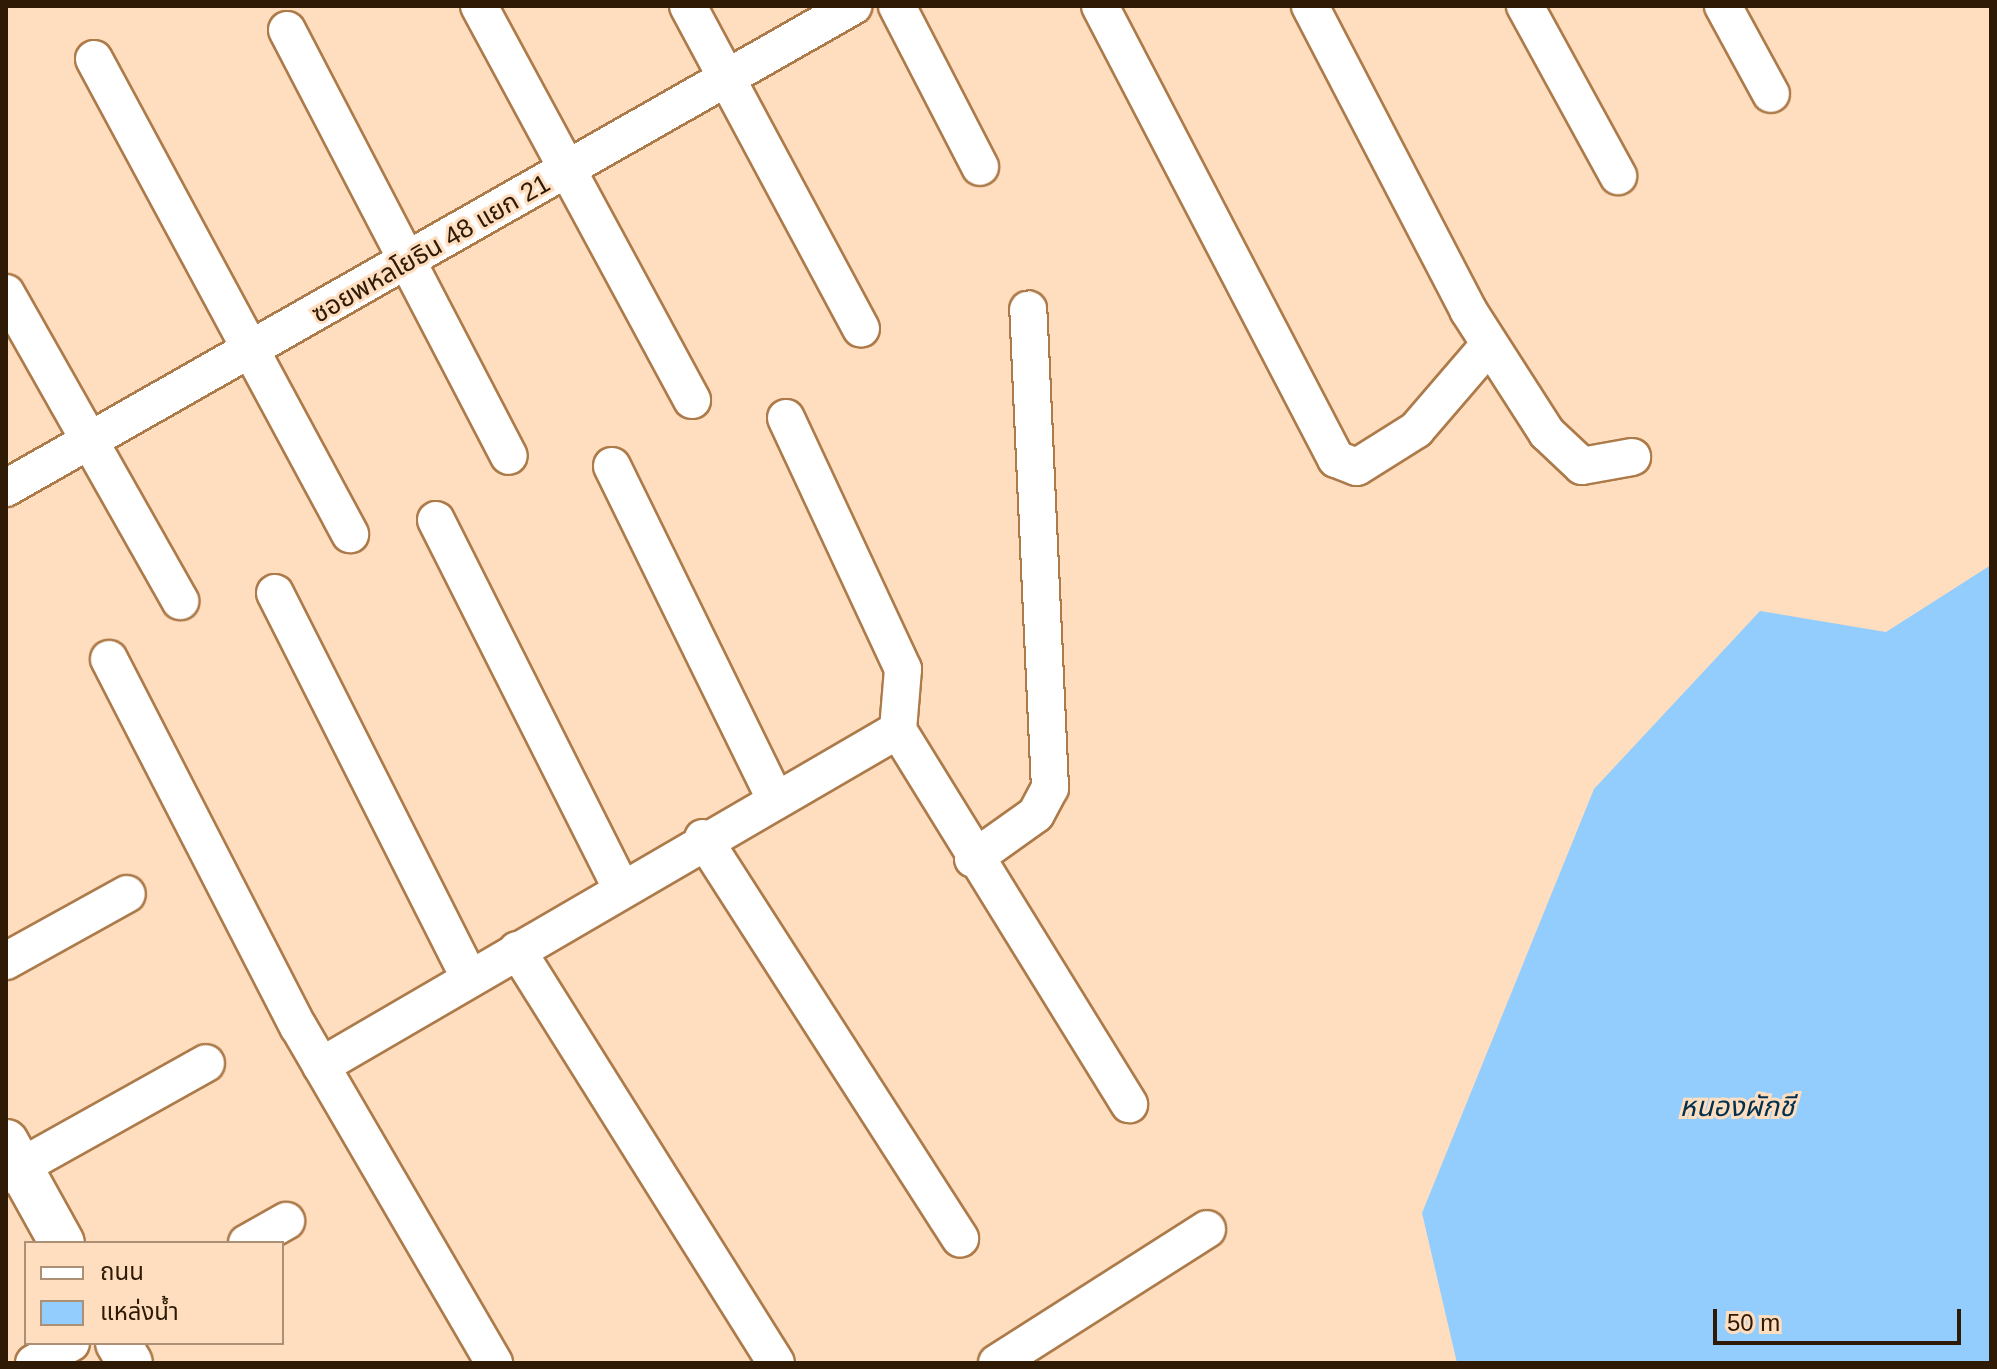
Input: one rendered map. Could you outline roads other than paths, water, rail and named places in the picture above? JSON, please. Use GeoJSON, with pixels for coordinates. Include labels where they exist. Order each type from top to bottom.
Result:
{"type":"FeatureCollection","features":[{"type":"Feature","properties":{"kind":"street"},"geometry":{"type":"LineString","coordinates":[[479,6],[692,400]]}},
{"type":"Feature","properties":{"kind":"street"},"geometry":{"type":"LineString","coordinates":[[688,6],[861,328]]}},
{"type":"Feature","properties":{"kind":"street","name":"ซอยพหลโยธิน 48 แยก 21"},"geometry":{"type":"LineString","coordinates":[[6,488],[254,351],[853,6]]}},
{"type":"Feature","properties":{"kind":"street"},"geometry":{"type":"LineString","coordinates":[[897,6],[980,167]]}},
{"type":"Feature","properties":{"kind":"street"},"geometry":{"type":"LineString","coordinates":[[1100,6],[1336,459],[1357,467],[1416,430],[1489,345]]}},
{"type":"Feature","properties":{"kind":"street"},"geometry":{"type":"LineString","coordinates":[[1310,6],[1489,345],[1565,456],[1589,468],[1632,457]]}},
{"type":"Feature","properties":{"kind":"street"},"geometry":{"type":"LineString","coordinates":[[1525,6],[1618,176]]}},
{"type":"Feature","properties":{"kind":"street"},"geometry":{"type":"LineString","coordinates":[[1723,6],[1771,94]]}},
{"type":"Feature","properties":{"kind":"street"},"geometry":{"type":"LineString","coordinates":[[287,30],[509,456]]}},
{"type":"Feature","properties":{"kind":"street"},"geometry":{"type":"LineString","coordinates":[[94,59],[350,534]]}},
{"type":"Feature","properties":{"kind":"street"},"geometry":{"type":"LineString","coordinates":[[6,293],[180,601]]}},
{"type":"Feature","properties":{"kind":"street"},"geometry":{"type":"LineString","coordinates":[[973,859],[1036,814],[1050,788],[1028,310]]}},
{"type":"Feature","properties":{"kind":"street"},"geometry":{"type":"LineString","coordinates":[[786,418],[903,669],[898,730],[973,859],[1129,1104]]}},
{"type":"Feature","properties":{"kind":"street"},"geometry":{"type":"LineString","coordinates":[[612,466],[774,797]]}},
{"type":"Feature","properties":{"kind":"street"},"geometry":{"type":"LineString","coordinates":[[436,520],[620,886]]}},
{"type":"Feature","properties":{"kind":"street"},"geometry":{"type":"LineString","coordinates":[[275,593],[470,979]]}},
{"type":"Feature","properties":{"kind":"street"},"geometry":{"type":"LineString","coordinates":[[109,659],[321,1066],[494,1363]]}},
{"type":"Feature","properties":{"kind":"street"},"geometry":{"type":"LineString","coordinates":[[321,1066],[620,886],[898,730]]}},
{"type":"Feature","properties":{"kind":"street"},"geometry":{"type":"LineString","coordinates":[[703,838],[960,1239]]}},
{"type":"Feature","properties":{"kind":"street"},"geometry":{"type":"LineString","coordinates":[[6,961],[127,894]]}},
{"type":"Feature","properties":{"kind":"street"},"geometry":{"type":"LineString","coordinates":[[517,950],[776,1363]]}},
{"type":"Feature","properties":{"kind":"street"},"geometry":{"type":"LineString","coordinates":[[61,1241],[11,1161],[206,1063]]}},
{"type":"Feature","properties":{"kind":"street"},"geometry":{"type":"LineString","coordinates":[[251,1241],[286,1221]]}},
{"type":"Feature","properties":{"kind":"street"},"geometry":{"type":"LineString","coordinates":[[997,1363],[1038,1353],[1207,1229]]}},
{"type":"Feature","properties":{"kind":"street"},"geometry":{"type":"LineString","coordinates":[[34,1363],[67,1345]]}},
{"type":"Feature","properties":{"kind":"street"},"geometry":{"type":"LineString","coordinates":[[119,1345],[130,1363]]}},
{"type":"Feature","properties":{"kind":"water","name":"หนองผักชี"},"geometry":{"type":"Polygon","coordinates":[[[1991,565],[1991,1363],[1457,1363],[1422,1213],[1594,789],[1760,611],[1886,632],[1991,565]]]}}]}
